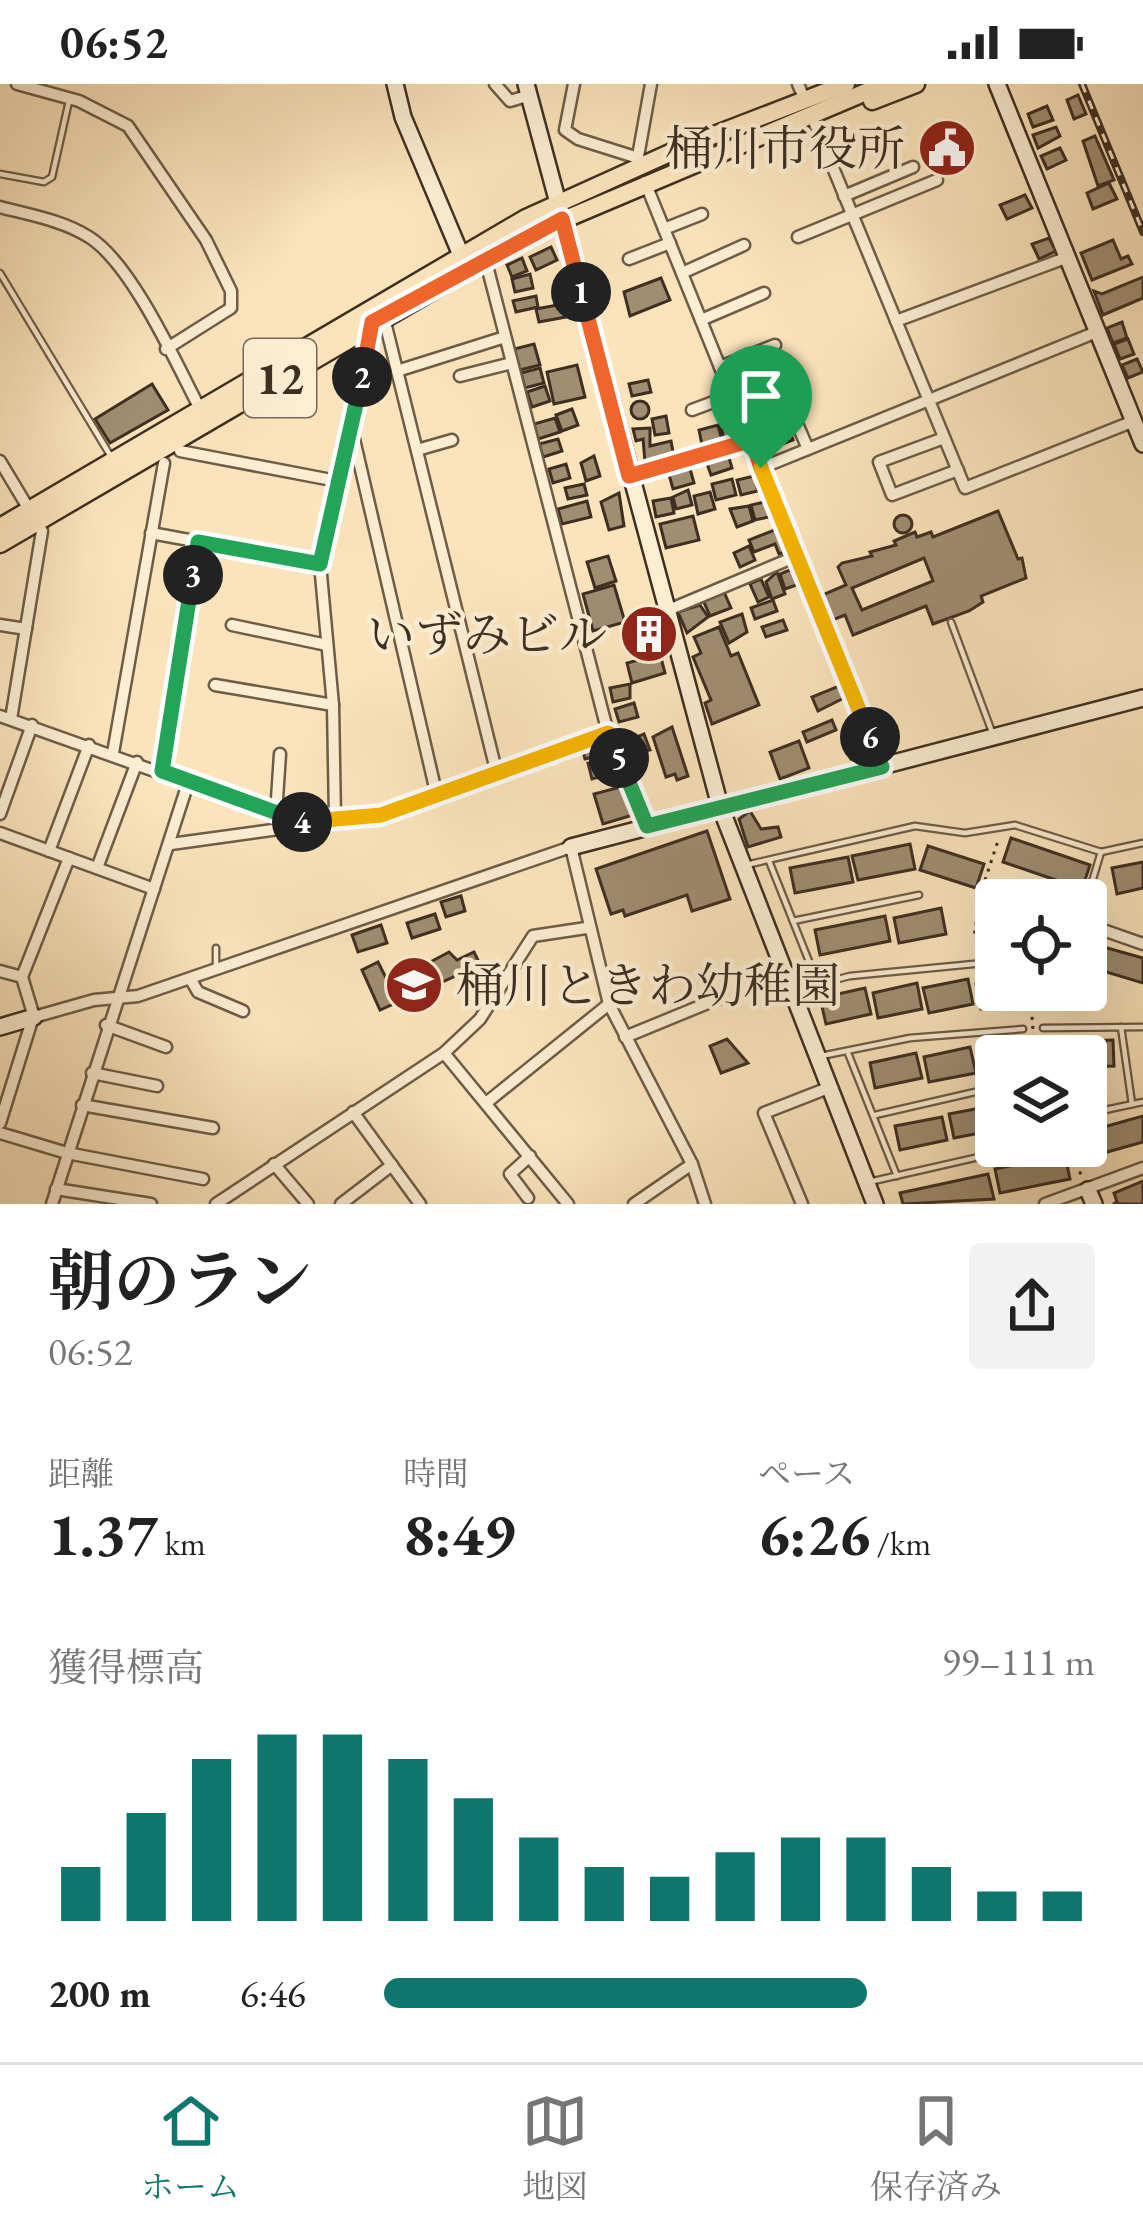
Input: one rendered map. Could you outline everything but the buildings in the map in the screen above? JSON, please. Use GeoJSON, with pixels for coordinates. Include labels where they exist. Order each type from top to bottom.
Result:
{"type":"FeatureCollection","features":[{"type":"Feature","properties":{"kind":"main road"},"geometry":{"type":"LineString","coordinates":[[687,155],[800,88],[819,84]]}},
{"type":"Feature","properties":{"kind":"main road","name":"12"},"geometry":{"type":"LineString","coordinates":[[687,155],[845,84]]}},
{"type":"Feature","properties":{"kind":"main road","name":"12"},"geometry":{"type":"LineString","coordinates":[[0,544],[112,460],[461,255],[639,168],[885,84]]}},
{"type":"Feature","properties":{"kind":"main road"},"geometry":{"type":"LineString","coordinates":[[687,155],[748,150],[916,84]]}},
{"type":"Feature","properties":{"kind":"main road","name":"12"},"geometry":{"type":"LineString","coordinates":[[0,527],[33,516],[485,258],[560,210]]}},
{"type":"Feature","properties":{"kind":"street"},"geometry":{"type":"LineString","coordinates":[[17,84],[74,100],[128,126],[206,240],[231,291],[231,308],[166,349]]}},
{"type":"Feature","properties":{"kind":"street"},"geometry":{"type":"LineString","coordinates":[[74,84],[74,100]]}},
{"type":"Feature","properties":{"kind":"street"},"geometry":{"type":"LineString","coordinates":[[395,84],[403,117],[461,255]]}},
{"type":"Feature","properties":{"kind":"street"},"geometry":{"type":"LineString","coordinates":[[495,84],[510,101],[528,90],[720,806],[874,1204]]}},
{"type":"Feature","properties":{"kind":"street"},"geometry":{"type":"LineString","coordinates":[[565,130],[574,84]]}},
{"type":"Feature","properties":{"kind":"street"},"geometry":{"type":"LineString","coordinates":[[650,84],[639,168],[882,767]]}},
{"type":"Feature","properties":{"kind":"street"},"geometry":{"type":"LineString","coordinates":[[998,84],[1143,444]]}},
{"type":"Feature","properties":{"kind":"street"},"geometry":{"type":"LineString","coordinates":[[815,124],[965,488],[1134,421]]}},
{"type":"Feature","properties":{"kind":"street"},"geometry":{"type":"LineString","coordinates":[[540,134],[565,130],[639,168]]}},
{"type":"Feature","properties":{"kind":"street"},"geometry":{"type":"LineString","coordinates":[[844,196],[913,167]]}},
{"type":"Feature","properties":{"kind":"street"},"geometry":{"type":"LineString","coordinates":[[798,237],[937,180]]}},
{"type":"Feature","properties":{"kind":"street"},"geometry":{"type":"LineString","coordinates":[[0,207],[52,220],[91,238],[113,260],[200,410]]}},
{"type":"Feature","properties":{"kind":"street"},"geometry":{"type":"LineString","coordinates":[[664,230],[702,214]]}},
{"type":"Feature","properties":{"kind":"street"},"geometry":{"type":"LineString","coordinates":[[629,259],[670,243]]}},
{"type":"Feature","properties":{"kind":"street"},"geometry":{"type":"LineString","coordinates":[[682,272],[744,245]]}},
{"type":"Feature","properties":{"kind":"street"},"geometry":{"type":"LineString","coordinates":[[896,321],[1068,257]]}},
{"type":"Feature","properties":{"kind":"street"},"geometry":{"type":"LineString","coordinates":[[485,258],[608,733],[647,826]]}},
{"type":"Feature","properties":{"kind":"street"},"geometry":{"type":"LineString","coordinates":[[701,320],[764,293]]}},
{"type":"Feature","properties":{"kind":"street"},"geometry":{"type":"LineString","coordinates":[[378,319],[398,371],[496,770]]}},
{"type":"Feature","properties":{"kind":"street"},"geometry":{"type":"LineString","coordinates":[[334,818],[333,705],[320,564],[378,319]]}},
{"type":"Feature","properties":{"kind":"street"},"geometry":{"type":"LineString","coordinates":[[761,468],[1099,331]]}},
{"type":"Feature","properties":{"kind":"street"},"geometry":{"type":"LineString","coordinates":[[398,371],[505,337]]}},
{"type":"Feature","properties":{"kind":"street"},"geometry":{"type":"LineString","coordinates":[[720,367],[775,345]]}},
{"type":"Feature","properties":{"kind":"street"},"geometry":{"type":"LineString","coordinates":[[460,376],[512,363]]}},
{"type":"Feature","properties":{"kind":"street"},"geometry":{"type":"LineString","coordinates":[[692,410],[732,395]]}},
{"type":"Feature","properties":{"kind":"street"},"geometry":{"type":"LineString","coordinates":[[741,416],[792,396],[808,449]]}},
{"type":"Feature","properties":{"kind":"street"},"geometry":{"type":"LineString","coordinates":[[352,432],[436,792]]}},
{"type":"Feature","properties":{"kind":"street"},"geometry":{"type":"LineString","coordinates":[[944,438],[879,462],[892,495],[958,470]]}},
{"type":"Feature","properties":{"kind":"street"},"geometry":{"type":"LineString","coordinates":[[417,450],[452,440]]}},
{"type":"Feature","properties":{"kind":"street"},"geometry":{"type":"LineString","coordinates":[[629,476],[752,440]]}},
{"type":"Feature","properties":{"kind":"street"},"geometry":{"type":"LineString","coordinates":[[180,451],[337,482]]}},
{"type":"Feature","properties":{"kind":"street"},"geometry":{"type":"LineString","coordinates":[[113,753],[164,463]]}},
{"type":"Feature","properties":{"kind":"street"},"geometry":{"type":"LineString","coordinates":[[1,466],[42,530],[6,717],[298,823]]}},
{"type":"Feature","properties":{"kind":"street"},"geometry":{"type":"LineString","coordinates":[[151,533],[320,564]]}},
{"type":"Feature","properties":{"kind":"street"},"geometry":{"type":"LineString","coordinates":[[162,771],[198,542]]}},
{"type":"Feature","properties":{"kind":"street"},"geometry":{"type":"LineString","coordinates":[[666,611],[797,556]]}},
{"type":"Feature","properties":{"kind":"street"},"geometry":{"type":"LineString","coordinates":[[0,625],[26,629]]}},
{"type":"Feature","properties":{"kind":"street"},"geometry":{"type":"LineString","coordinates":[[232,625],[327,645]]}},
{"type":"Feature","properties":{"kind":"street"},"geometry":{"type":"LineString","coordinates":[[215,685],[333,705]]}},
{"type":"Feature","properties":{"kind":"street"},"geometry":{"type":"LineString","coordinates":[[0,1027],[191,980],[647,826],[1143,698]]}},
{"type":"Feature","properties":{"kind":"street"},"geometry":{"type":"LineString","coordinates":[[0,814],[32,725]]}},
{"type":"Feature","properties":{"kind":"street"},"geometry":{"type":"LineString","coordinates":[[171,844],[381,815],[608,733]]}},
{"type":"Feature","properties":{"kind":"street"},"geometry":{"type":"LineString","coordinates":[[50,851],[89,745]]}},
{"type":"Feature","properties":{"kind":"street"},"geometry":{"type":"LineString","coordinates":[[276,814],[280,754]]}},
{"type":"Feature","properties":{"kind":"street"},"geometry":{"type":"LineString","coordinates":[[97,868],[137,762]]}},
{"type":"Feature","properties":{"kind":"street"},"geometry":{"type":"LineString","coordinates":[[52,1204],[114,1000],[171,844],[189,780]]}},
{"type":"Feature","properties":{"kind":"street"},"geometry":{"type":"LineString","coordinates":[[0,833],[154,889]]}},
{"type":"Feature","properties":{"kind":"street"},"geometry":{"type":"LineString","coordinates":[[571,848],[586,928],[608,1004],[692,1164],[705,1204]]}},
{"type":"Feature","properties":{"kind":"street"},"geometry":{"type":"LineString","coordinates":[[0,1123],[34,1016],[22,977],[69,858]]}},
{"type":"Feature","properties":{"kind":"street"},"geometry":{"type":"LineString","coordinates":[[216,1204],[444,1052],[481,1019],[533,936],[586,928]]}},
{"type":"Feature","properties":{"kind":"street"},"geometry":{"type":"LineString","coordinates":[[1107,931],[1143,944]]}},
{"type":"Feature","properties":{"kind":"street"},"geometry":{"type":"LineString","coordinates":[[0,971],[22,977]]}},
{"type":"Feature","properties":{"kind":"street"},"geometry":{"type":"LineString","coordinates":[[191,980],[198,992],[243,1010]]}},
{"type":"Feature","properties":{"kind":"street"},"geometry":{"type":"LineString","coordinates":[[625,1037],[720,998]]}},
{"type":"Feature","properties":{"kind":"street"},"geometry":{"type":"LineString","coordinates":[[486,1103],[608,1004]]}},
{"type":"Feature","properties":{"kind":"street"},"geometry":{"type":"LineString","coordinates":[[106,1025],[166,1047]]}},
{"type":"Feature","properties":{"kind":"street"},"geometry":{"type":"LineString","coordinates":[[444,1052],[568,1204]]}},
{"type":"Feature","properties":{"kind":"street"},"geometry":{"type":"LineString","coordinates":[[92,1073],[157,1086]]}},
{"type":"Feature","properties":{"kind":"street"},"geometry":{"type":"LineString","coordinates":[[802,1204],[764,1113],[828,1088]]}},
{"type":"Feature","properties":{"kind":"street"},"geometry":{"type":"LineString","coordinates":[[82,1105],[212,1128]]}},
{"type":"Feature","properties":{"kind":"street"},"geometry":{"type":"LineString","coordinates":[[353,1112],[420,1204]]}},
{"type":"Feature","properties":{"kind":"street"},"geometry":{"type":"LineString","coordinates":[[0,1133],[68,1153],[203,1179]]}},
{"type":"Feature","properties":{"kind":"street"},"geometry":{"type":"LineString","coordinates":[[529,1198],[510,1174],[530,1156]]}},
{"type":"Feature","properties":{"kind":"street"},"geometry":{"type":"LineString","coordinates":[[274,1164],[308,1204]]}},
{"type":"Feature","properties":{"kind":"street"},"geometry":{"type":"LineString","coordinates":[[634,1204],[692,1164]]}},
{"type":"Feature","properties":{"kind":"street"},"geometry":{"type":"LineString","coordinates":[[341,1204],[392,1166]]}},
{"type":"Feature","properties":{"kind":"street"},"geometry":{"type":"LineString","coordinates":[[1045,1204],[1091,1197],[1143,1168]]}},
{"type":"Feature","properties":{"kind":"street"},"geometry":{"type":"LineString","coordinates":[[56,1189],[147,1204]]}},
{"type":"Feature","properties":{"kind":"lane"},"geometry":{"type":"LineString","coordinates":[[0,174],[44,182],[52,177],[74,100]]}},
{"type":"Feature","properties":{"kind":"lane"},"geometry":{"type":"LineString","coordinates":[[0,273],[112,460]]}},
{"type":"Feature","properties":{"kind":"lane"},"geometry":{"type":"LineString","coordinates":[[951,622],[994,737]]}},
{"type":"Feature","properties":{"kind":"lane"},"geometry":{"type":"LineString","coordinates":[[741,866],[915,826],[965,833],[1015,825],[1101,852],[1143,843]]}},
{"type":"Feature","properties":{"kind":"lane"},"geometry":{"type":"LineString","coordinates":[[1093,879],[1101,852]]}},
{"type":"Feature","properties":{"kind":"lane"},"geometry":{"type":"LineString","coordinates":[[768,860],[818,984]]}},
{"type":"Feature","properties":{"kind":"lane"},"geometry":{"type":"LineString","coordinates":[[793,921],[919,895]]}},
{"type":"Feature","properties":{"kind":"lane"},"geometry":{"type":"LineString","coordinates":[[215,971],[216,948]]}},
{"type":"Feature","properties":{"kind":"lane"},"geometry":{"type":"LineString","coordinates":[[789,992],[818,984],[975,964]]}},
{"type":"Feature","properties":{"kind":"lane"},"geometry":{"type":"LineString","coordinates":[[1121,1027],[1132,1104]]}},
{"type":"Feature","properties":{"kind":"lane"},"geometry":{"type":"LineString","coordinates":[[1043,1028],[1143,1027]]}},
{"type":"Feature","properties":{"kind":"lane"},"geometry":{"type":"LineString","coordinates":[[816,1058],[910,1038],[1023,1029]]}},
{"type":"Feature","properties":{"kind":"lane"},"geometry":{"type":"LineString","coordinates":[[847,1051],[897,1176]]}},
{"type":"Feature","properties":{"kind":"lane"},"geometry":{"type":"LineString","coordinates":[[873,1115],[975,1092]]}},
{"type":"Feature","properties":{"kind":"lane"},"geometry":{"type":"LineString","coordinates":[[1107,1109],[1143,1102]]}},
{"type":"Feature","properties":{"kind":"lane"},"geometry":{"type":"LineString","coordinates":[[866,1183],[975,1158]]}},
{"type":"Feature","properties":{"kind":"path"},"geometry":{"type":"LineString","coordinates":[[1079,1167],[1091,1197]]}},
{"type":"Feature","properties":{"kind":"railway"},"geometry":{"type":"LineString","coordinates":[[1082,84],[1143,232]]}},
{"type":"Feature","properties":{"kind":"place","name":"桶川市役所"},"geometry":{"type":"Point","coordinates":[947,148]}},
{"type":"Feature","properties":{"kind":"place","name":"いずみビル"},"geometry":{"type":"Point","coordinates":[649,634]}},
{"type":"Feature","properties":{"kind":"place","name":"桶川ときわ幼稚園"},"geometry":{"type":"Point","coordinates":[414,985]}},
{"type":"Feature","properties":{"kind":"route"},"geometry":{"type":"LineString","coordinates":[[562,219],[629,476],[752,440],[761,468],[882,767],[647,826],[608,733],[562,745],[381,815],[298,823],[162,771],[198,542],[320,564],[372,322],[530,234],[562,219]]}}]}
